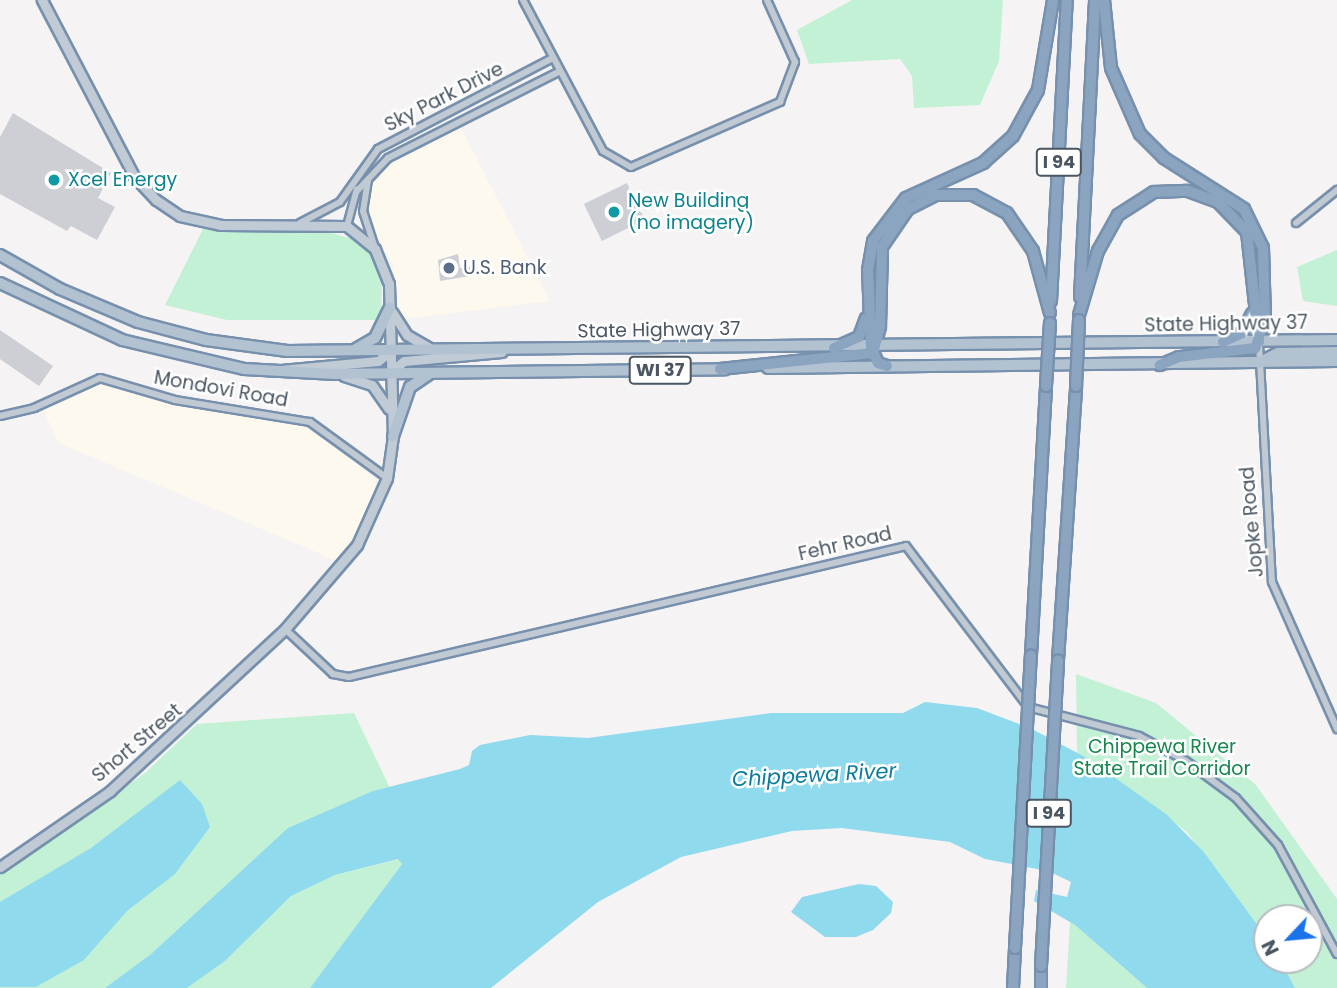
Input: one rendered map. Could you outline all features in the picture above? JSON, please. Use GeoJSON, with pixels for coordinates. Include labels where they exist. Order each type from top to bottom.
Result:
{"type":"FeatureCollection","features":[{"type":"Feature","properties":{"kind":"highway"},"geometry":{"type":"LineString","coordinates":[[834,348],[863,331],[871,246],[893,209],[914,193],[990,158],[1023,122],[1041,76],[1053,0]]}},
{"type":"Feature","properties":{"kind":"highway","name":"I 94"},"geometry":{"type":"LineString","coordinates":[[1013,988],[1068,0]]}},
{"type":"Feature","properties":{"kind":"highway","name":"I 94"},"geometry":{"type":"LineString","coordinates":[[1041,988],[1095,0]]}},
{"type":"Feature","properties":{"kind":"highway"},"geometry":{"type":"LineString","coordinates":[[1104,0],[1113,75],[1140,134],[1164,158],[1238,204],[1254,222],[1264,269],[1265,318],[1259,341],[1248,352],[1179,357],[1160,365]]}},
{"type":"Feature","properties":{"kind":"highway"},"geometry":{"type":"LineString","coordinates":[[1079,318],[1112,223],[1135,202],[1162,190],[1199,194],[1229,210],[1250,242],[1259,341]]}},
{"type":"Feature","properties":{"kind":"highway"},"geometry":{"type":"LineString","coordinates":[[873,349],[882,247],[908,209],[936,195],[973,195],[1007,213],[1033,251],[1050,318]]}},
{"type":"Feature","properties":{"kind":"highway"},"geometry":{"type":"LineString","coordinates":[[1223,342],[1249,325],[1254,285]]}},
{"type":"Feature","properties":{"kind":"highway"},"geometry":{"type":"LineString","coordinates":[[868,290],[873,349],[887,366]]}},
{"type":"Feature","properties":{"kind":"highway"},"geometry":{"type":"LineString","coordinates":[[720,369],[873,349]]}},
{"type":"Feature","properties":{"kind":"main road","name":"State Highway 37"},"geometry":{"type":"LineString","coordinates":[[0,255],[100,308],[160,328],[270,350],[389,352],[518,349],[873,349],[1337,340]]}},
{"type":"Feature","properties":{"kind":"main road","name":"State Highway 37"},"geometry":{"type":"LineString","coordinates":[[0,283],[122,340],[224,365],[276,371],[339,374],[1337,362]]}},
{"type":"Feature","properties":{"kind":"main road"},"geometry":{"type":"LineString","coordinates":[[350,352],[375,338],[390,307]]}},
{"type":"Feature","properties":{"kind":"main road"},"geometry":{"type":"LineString","coordinates":[[1259,363],[1278,353],[1337,352]]}},
{"type":"Feature","properties":{"kind":"main road"},"geometry":{"type":"LineString","coordinates":[[393,436],[410,387],[432,372]]}},
{"type":"Feature","properties":{"kind":"street"},"geometry":{"type":"LineString","coordinates":[[42,0],[134,176],[156,200],[180,216],[221,225],[347,226],[375,249]]}},
{"type":"Feature","properties":{"kind":"street"},"geometry":{"type":"LineString","coordinates":[[523,0],[603,150],[631,167],[645,166],[780,102],[795,62],[767,0]]}},
{"type":"Feature","properties":{"kind":"street","name":"Sky Park Drive"},"geometry":{"type":"LineString","coordinates":[[294,225],[334,207],[358,174],[386,144],[553,58]]}},
{"type":"Feature","properties":{"kind":"street","name":"Sky Park Drive"},"geometry":{"type":"LineString","coordinates":[[357,191],[369,175],[388,159],[560,71]]}},
{"type":"Feature","properties":{"kind":"street","name":"Sky Park Drive"},"geometry":{"type":"LineString","coordinates":[[347,226],[357,191],[358,174]]}},
{"type":"Feature","properties":{"kind":"street"},"geometry":{"type":"LineString","coordinates":[[369,175],[363,211],[375,249]]}},
{"type":"Feature","properties":{"kind":"street"},"geometry":{"type":"LineString","coordinates":[[1296,223],[1337,191]]}},
{"type":"Feature","properties":{"kind":"street","name":"Short Street"},"geometry":{"type":"LineString","coordinates":[[0,867],[110,790],[285,629],[357,545],[387,478],[393,436],[387,274],[375,249]]}},
{"type":"Feature","properties":{"kind":"street"},"geometry":{"type":"LineString","coordinates":[[390,307],[407,335],[433,351]]}},
{"type":"Feature","properties":{"kind":"street","name":"Jopke Road"},"geometry":{"type":"LineString","coordinates":[[1259,341],[1272,582],[1337,729]]}},
{"type":"Feature","properties":{"kind":"street"},"geometry":{"type":"LineString","coordinates":[[390,373],[404,361],[518,349]]}},
{"type":"Feature","properties":{"kind":"street"},"geometry":{"type":"LineString","coordinates":[[276,371],[378,361],[389,352]]}},
{"type":"Feature","properties":{"kind":"street"},"geometry":{"type":"LineString","coordinates":[[339,374],[375,387],[392,417]]}},
{"type":"Feature","properties":{"kind":"street","name":"Mondovi Road"},"geometry":{"type":"LineString","coordinates":[[0,416],[34,408],[100,378],[175,400],[310,422],[387,478]]}},
{"type":"Feature","properties":{"kind":"street","name":"Fehr Road"},"geometry":{"type":"LineString","coordinates":[[285,629],[333,674],[349,677],[906,546],[1028,707],[1139,736],[1186,761],[1236,798],[1278,845],[1337,954]]}},
{"type":"Feature","properties":{"kind":"shaded area"},"geometry":{"type":"Polygon","coordinates":[[[460,126],[550,301],[397,320],[393,265],[367,220],[369,187],[385,165],[460,126]]]}},
{"type":"Feature","properties":{"kind":"shaded area"},"geometry":{"type":"Polygon","coordinates":[[[100,382],[186,407],[290,422],[319,432],[376,480],[374,500],[351,547],[335,560],[59,443],[43,410],[100,382]]]}},
{"type":"Feature","properties":{"kind":"green space"},"geometry":{"type":"Polygon","coordinates":[[[852,0],[1003,0],[999,61],[980,105],[914,108],[912,76],[900,59],[809,64],[797,30],[852,0]]]}},
{"type":"Feature","properties":{"kind":"green space"},"geometry":{"type":"Polygon","coordinates":[[[203,229],[331,233],[353,239],[372,254],[382,276],[381,320],[227,320],[165,305],[203,229]]]}},
{"type":"Feature","properties":{"kind":"green space"},"geometry":{"type":"Polygon","coordinates":[[[1337,250],[1337,306],[1303,301],[1297,267],[1337,250]]]}},
{"type":"Feature","properties":{"kind":"green space","name":"Chippewa River State Trail Corridor"},"geometry":{"type":"Polygon","coordinates":[[[1076,674],[1156,703],[1256,785],[1337,899],[1337,988],[1295,988],[1288,974],[1323,974],[1323,904],[1253,904],[1253,919],[1187,832],[1077,753],[1076,674]]]}},
{"type":"Feature","properties":{"kind":"green space"},"geometry":{"type":"Polygon","coordinates":[[[354,713],[390,788],[288,829],[151,954],[105,988],[0,988],[0,874],[145,773],[197,724],[354,713]]]}},
{"type":"Feature","properties":{"kind":"green space"},"geometry":{"type":"Polygon","coordinates":[[[399,859],[402,864],[310,988],[187,988],[225,961],[291,896],[335,875],[399,859]]]}},
{"type":"Feature","properties":{"kind":"green space"},"geometry":{"type":"Polygon","coordinates":[[[1070,922],[1075,925],[1147,988],[1066,988],[1070,922]]]}},
{"type":"Feature","properties":{"kind":"water","name":"Chippewa River"},"geometry":{"type":"Polygon","coordinates":[[[925,702],[977,708],[1030,728],[1087,758],[1166,814],[1203,851],[1253,919],[1253,974],[1288,974],[1295,988],[1147,988],[1075,925],[1034,901],[1036,890],[1067,897],[1071,882],[1048,871],[985,859],[950,842],[842,828],[792,831],[681,857],[598,902],[491,988],[310,988],[402,864],[398,859],[335,875],[291,896],[225,961],[187,988],[105,988],[151,954],[288,828],[373,791],[460,769],[469,765],[472,751],[480,745],[530,735],[588,738],[771,713],[903,713],[925,702]]]}},
{"type":"Feature","properties":{"kind":"water"},"geometry":{"type":"Polygon","coordinates":[[[180,780],[202,804],[210,827],[175,874],[127,911],[84,960],[36,987],[0,987],[0,902],[91,848],[180,780]]]}},
{"type":"Feature","properties":{"kind":"water"},"geometry":{"type":"Polygon","coordinates":[[[859,884],[876,886],[893,902],[891,913],[873,930],[856,937],[825,937],[791,912],[802,897],[859,884]]]}},
{"type":"Feature","properties":{"kind":"building","name":"Xcel Energy"},"geometry":{"type":"Polygon","coordinates":[[[13,113],[111,173],[98,198],[115,207],[97,240],[71,226],[67,231],[0,194],[0,137],[13,113]]]}},
{"type":"Feature","properties":{"kind":"building","name":"New Building (no imagery)"},"geometry":{"type":"Polygon","coordinates":[[[627,183],[645,220],[602,241],[584,204],[627,183]]]}},
{"type":"Feature","properties":{"kind":"building","name":"U.S. Bank"},"geometry":{"type":"Polygon","coordinates":[[[458,254],[460,268],[470,267],[470,276],[440,281],[438,260],[458,254]]]}},
{"type":"Feature","properties":{"kind":"building"},"geometry":{"type":"Polygon","coordinates":[[[0,330],[53,366],[39,386],[0,359],[0,330]]]}},
{"type":"Feature","properties":{"kind":"place","name":"Xcel Energy"},"geometry":{"type":"Point","coordinates":[54,180]}},
{"type":"Feature","properties":{"kind":"place","name":"New Building (no imagery)"},"geometry":{"type":"Point","coordinates":[614,212]}},
{"type":"Feature","properties":{"kind":"place","name":"U.S. Bank"},"geometry":{"type":"Point","coordinates":[449,268]}}]}
